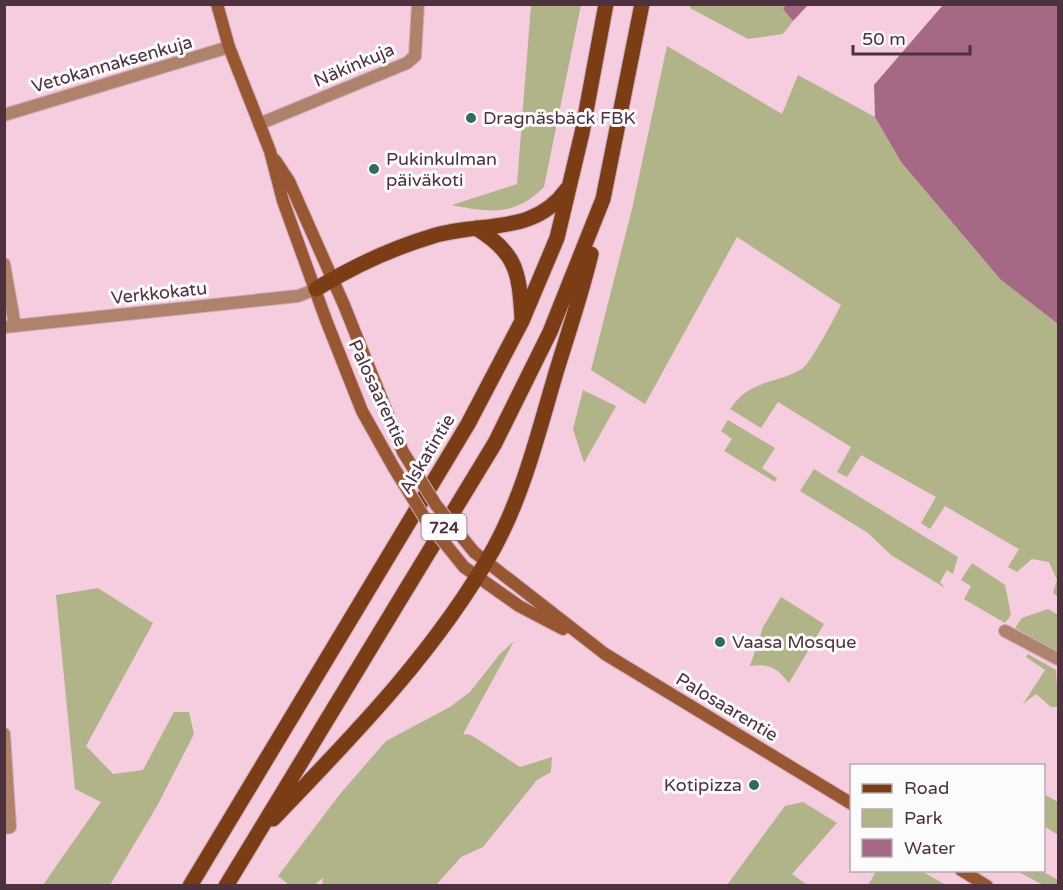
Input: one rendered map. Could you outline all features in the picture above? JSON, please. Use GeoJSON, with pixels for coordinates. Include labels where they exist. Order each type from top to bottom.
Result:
{"type":"FeatureCollection","features":[{"type":"Feature","properties":{"kind":"main road","name":"Palosaarentie"},"geometry":{"type":"LineString","coordinates":[[217,4],[229,47],[270,151],[283,201],[362,411],[426,520],[470,572],[490,588],[519,606],[585,640],[850,803]]}},
{"type":"Feature","properties":{"kind":"main road","name":"Alskatintie"},"geometry":{"type":"LineString","coordinates":[[190,885],[468,424],[522,321],[557,238],[571,184],[606,4]]}},
{"type":"Feature","properties":{"kind":"main road","name":"724"},"geometry":{"type":"LineString","coordinates":[[226,885],[495,443],[550,332],[603,199],[642,4]]}},
{"type":"Feature","properties":{"kind":"main road","name":"Palosaarentie"},"geometry":{"type":"LineString","coordinates":[[270,151],[290,181],[333,279],[403,452],[436,505],[480,556],[585,640]]}},
{"type":"Feature","properties":{"kind":"main road"},"geometry":{"type":"LineString","coordinates":[[316,289],[358,266],[432,236],[459,229],[517,223],[535,217],[559,201],[571,184]]}},
{"type":"Feature","properties":{"kind":"main road"},"geometry":{"type":"LineString","coordinates":[[253,840],[326,764],[426,648],[480,556],[495,546],[530,463],[586,273],[603,199]]}},
{"type":"Feature","properties":{"kind":"main road"},"geometry":{"type":"LineString","coordinates":[[476,228],[497,241],[508,252],[520,287],[522,321]]}},
{"type":"Feature","properties":{"kind":"main road"},"geometry":{"type":"LineString","coordinates":[[965,872],[987,885]]}},
{"type":"Feature","properties":{"kind":"street","name":"Näkinkuja"},"geometry":{"type":"LineString","coordinates":[[259,124],[407,63],[415,56],[418,4]]}},
{"type":"Feature","properties":{"kind":"street","name":"Vetokannaksenkuja"},"geometry":{"type":"LineString","coordinates":[[4,115],[229,47]]}},
{"type":"Feature","properties":{"kind":"street"},"geometry":{"type":"LineString","coordinates":[[4,264],[10,327]]}},
{"type":"Feature","properties":{"kind":"street","name":"Verkkokatu"},"geometry":{"type":"LineString","coordinates":[[10,327],[298,296],[316,289]]}},
{"type":"Feature","properties":{"kind":"street"},"geometry":{"type":"LineString","coordinates":[[1005,631],[1059,659]]}},
{"type":"Feature","properties":{"kind":"street"},"geometry":{"type":"LineString","coordinates":[[4,734],[10,827],[4,828]]}},
{"type":"Feature","properties":{"kind":"green space"},"geometry":{"type":"Polygon","coordinates":[[[531,5],[581,5],[544,187],[523,203],[512,208],[478,210],[452,205],[517,184],[531,5]]]}},
{"type":"Feature","properties":{"kind":"green space"},"geometry":{"type":"Polygon","coordinates":[[[690,5],[787,5],[783,9],[793,21],[783,34],[748,39],[690,8],[690,5]]]}},
{"type":"Feature","properties":{"kind":"green space"},"geometry":{"type":"Polygon","coordinates":[[[667,46],[782,114],[798,75],[875,117],[901,162],[1001,280],[1058,324],[1057,596],[1053,593],[1057,580],[1049,562],[1032,559],[1017,572],[1008,567],[1019,549],[945,506],[930,529],[921,523],[936,497],[861,455],[847,477],[837,472],[851,447],[778,402],[761,428],[730,409],[738,399],[754,387],[802,369],[816,350],[841,305],[737,237],[645,404],[591,370],[632,209],[667,46]]]}},
{"type":"Feature","properties":{"kind":"green space"},"geometry":{"type":"Polygon","coordinates":[[[583,390],[616,406],[584,463],[573,429],[583,390]]]}},
{"type":"Feature","properties":{"kind":"green space"},"geometry":{"type":"Polygon","coordinates":[[[728,420],[775,448],[762,468],[777,478],[775,482],[724,451],[732,439],[721,431],[728,420]]]}},
{"type":"Feature","properties":{"kind":"green space"},"geometry":{"type":"Polygon","coordinates":[[[814,469],[958,557],[953,574],[947,570],[940,582],[945,588],[891,555],[868,533],[800,491],[814,469]]]}},
{"type":"Feature","properties":{"kind":"green space"},"geometry":{"type":"Polygon","coordinates":[[[972,563],[1005,585],[1011,615],[1005,623],[964,599],[971,586],[961,580],[972,563]]]}},
{"type":"Feature","properties":{"kind":"green space"},"geometry":{"type":"Polygon","coordinates":[[[98,588],[153,623],[86,746],[113,774],[143,770],[174,712],[189,712],[194,734],[157,806],[110,885],[43,885],[101,802],[75,789],[56,595],[98,588]]]}},
{"type":"Feature","properties":{"kind":"green space"},"geometry":{"type":"Polygon","coordinates":[[[781,597],[824,624],[789,683],[781,674],[768,666],[750,666],[763,627],[781,597]]]}},
{"type":"Feature","properties":{"kind":"green space"},"geometry":{"type":"Polygon","coordinates":[[[1048,609],[1058,615],[1058,653],[1015,628],[1022,618],[1048,609]]]}},
{"type":"Feature","properties":{"kind":"green space"},"geometry":{"type":"Polygon","coordinates":[[[514,641],[463,734],[471,735],[520,767],[552,757],[551,772],[537,780],[483,847],[461,857],[436,885],[322,885],[323,878],[314,885],[289,885],[278,876],[340,794],[386,741],[450,707],[470,692],[499,655],[514,641]]]}},
{"type":"Feature","properties":{"kind":"green space"},"geometry":{"type":"Polygon","coordinates":[[[1028,654],[1056,670],[1058,707],[1051,707],[1036,694],[1023,704],[1045,670],[1026,657],[1028,654]]]}},
{"type":"Feature","properties":{"kind":"green space"},"geometry":{"type":"Polygon","coordinates":[[[1045,795],[1058,802],[1058,835],[1045,827],[1045,795]]]}},
{"type":"Feature","properties":{"kind":"green space"},"geometry":{"type":"Polygon","coordinates":[[[803,802],[837,823],[792,874],[807,885],[727,885],[785,806],[803,802]]]}},
{"type":"Feature","properties":{"kind":"green space"},"geometry":{"type":"Polygon","coordinates":[[[876,872],[923,872],[946,885],[868,885],[876,872]]]}},
{"type":"Feature","properties":{"kind":"green space"},"geometry":{"type":"Polygon","coordinates":[[[1019,872],[1044,872],[1058,880],[1058,885],[1043,885],[1019,872]]]}},
{"type":"Feature","properties":{"kind":"water"},"geometry":{"type":"Polygon","coordinates":[[[787,4],[808,5],[793,21],[783,9],[787,4]]]}},
{"type":"Feature","properties":{"kind":"water"},"geometry":{"type":"Polygon","coordinates":[[[943,5],[1058,5],[1058,324],[1001,280],[901,162],[875,117],[874,85],[943,5]]]}},
{"type":"Feature","properties":{"kind":"place","name":"Dragnäsbäck FBK"},"geometry":{"type":"Point","coordinates":[471,118]}},
{"type":"Feature","properties":{"kind":"place","name":"Pukinkulman päiväkoti"},"geometry":{"type":"Point","coordinates":[374,169]}},
{"type":"Feature","properties":{"kind":"place","name":"Vaasa Mosque"},"geometry":{"type":"Point","coordinates":[720,642]}},
{"type":"Feature","properties":{"kind":"place","name":"Kotipizza"},"geometry":{"type":"Point","coordinates":[754,785]}}]}
